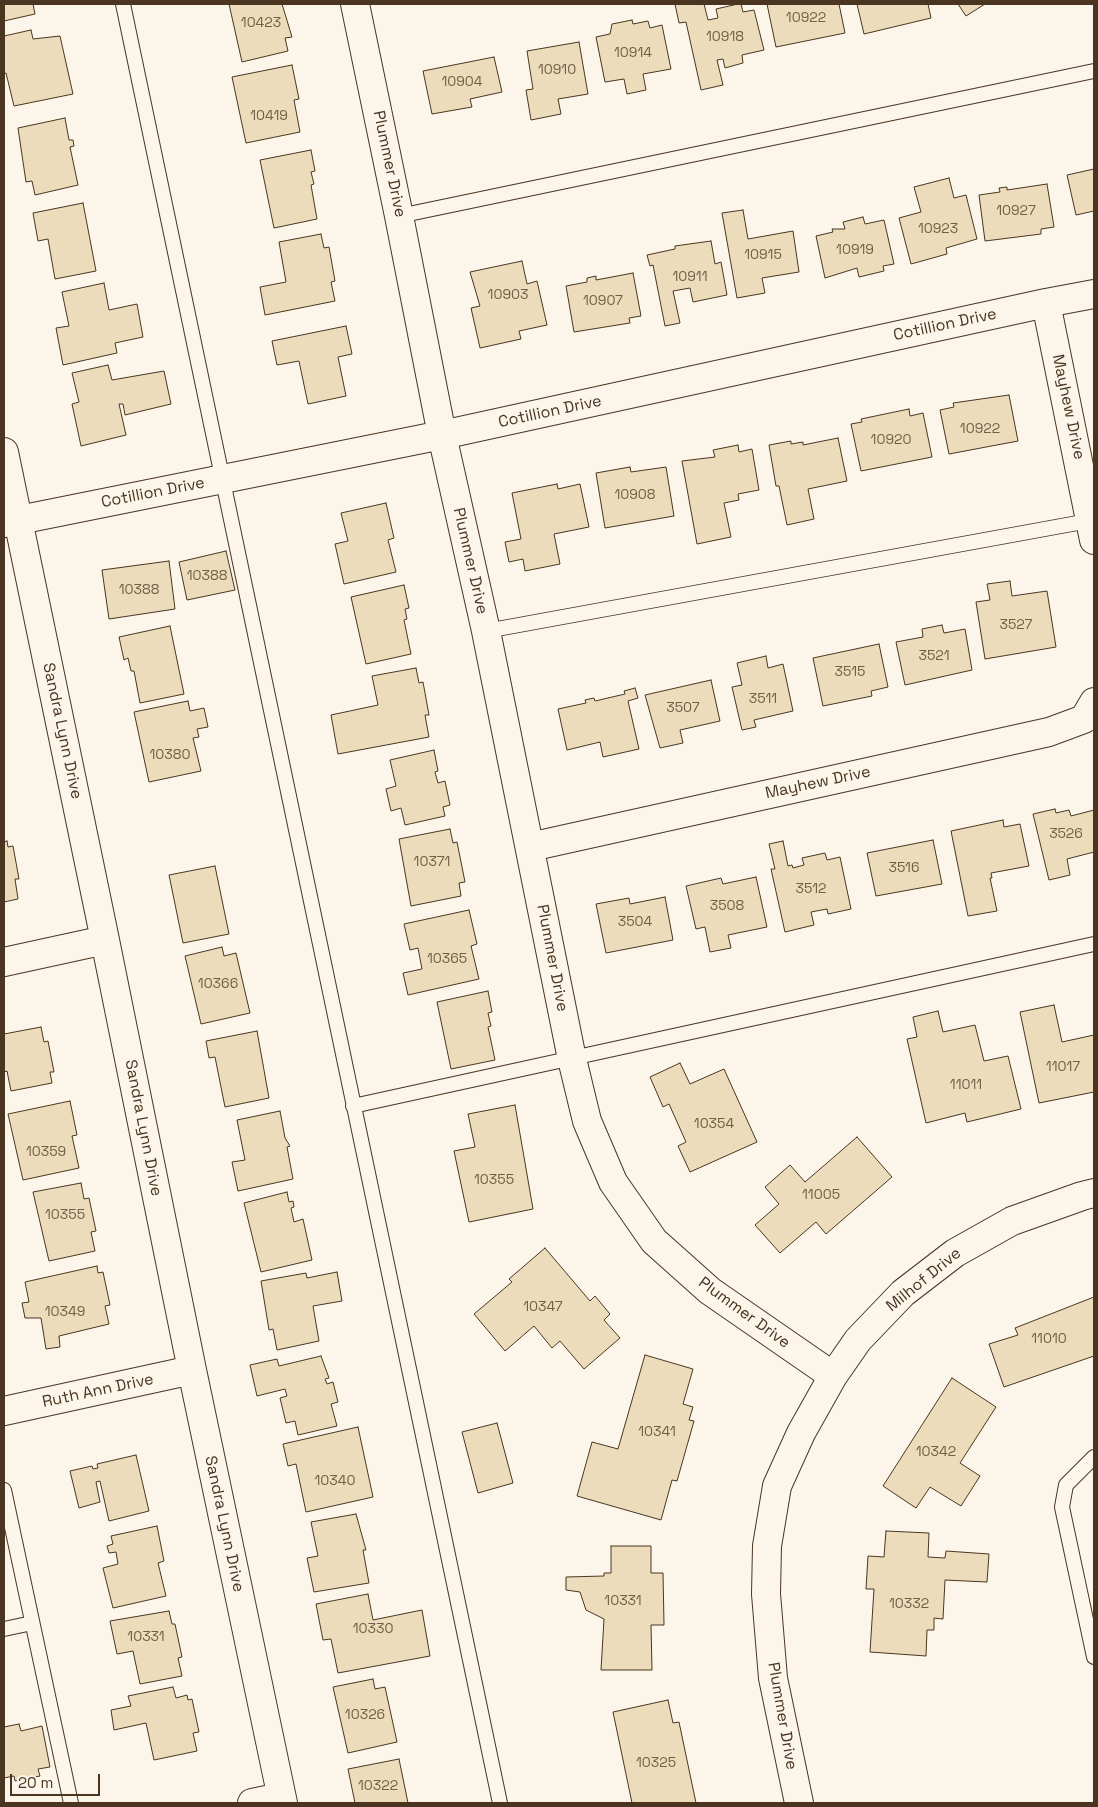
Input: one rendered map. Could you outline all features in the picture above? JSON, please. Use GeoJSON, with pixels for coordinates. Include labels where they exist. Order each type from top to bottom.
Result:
{"type":"FeatureCollection","features":[{"type":"Feature","properties":{"kind":"street","name":"Plummer Drive"},"geometry":{"type":"LineString","coordinates":[[355,4],[442,436],[486,631],[572,1059],[588,1121],[613,1182],[654,1241],[710,1291],[833,1376],[801,1433],[777,1486],[767,1546],[766,1594],[773,1678],[799,1803]]}},
{"type":"Feature","properties":{"kind":"street","name":"Cotillion Drive"},"geometry":{"type":"LineString","coordinates":[[11,521],[442,436],[1094,294]]}},
{"type":"Feature","properties":{"kind":"street","name":"Mayhew Drive"},"geometry":{"type":"LineString","coordinates":[[1046,303],[1093,527]]}},
{"type":"Feature","properties":{"kind":"street","name":"Sandra Lynn Drive"},"geometry":{"type":"LineString","coordinates":[[4,452],[11,521],[105,940],[282,1800]]}},
{"type":"Feature","properties":{"kind":"street","name":"Mayhew Drive"},"geometry":{"type":"LineString","coordinates":[[530,847],[1049,732],[1084,719],[1094,702]]}},
{"type":"Feature","properties":{"kind":"street"},"geometry":{"type":"LineString","coordinates":[[4,962],[105,940]]}},
{"type":"Feature","properties":{"kind":"street","name":"Milhof Drive"},"geometry":{"type":"LineString","coordinates":[[833,1376],[858,1340],[903,1293],[955,1252],[1012,1221],[1094,1193]]}},
{"type":"Feature","properties":{"kind":"street","name":"Ruth Ann Drive"},"geometry":{"type":"LineString","coordinates":[[4,1411],[192,1370]]}},
{"type":"Feature","properties":{"kind":"street"},"geometry":{"type":"LineString","coordinates":[[252,1803],[282,1800]]}},
{"type":"Feature","properties":{"kind":"lane"},"geometry":{"type":"LineString","coordinates":[[123,4],[500,1803]]}},
{"type":"Feature","properties":{"kind":"lane"},"geometry":{"type":"LineString","coordinates":[[399,216],[1094,71]]}},
{"type":"Feature","properties":{"kind":"lane"},"geometry":{"type":"LineString","coordinates":[[486,631],[1093,527]]}},
{"type":"Feature","properties":{"kind":"lane"},"geometry":{"type":"LineString","coordinates":[[353,1106],[1094,944]]}},
{"type":"Feature","properties":{"kind":"lane"},"geometry":{"type":"LineString","coordinates":[[1094,1457],[1066,1485],[1062,1507],[1094,1657]]}},
{"type":"Feature","properties":{"kind":"lane"},"geometry":{"type":"LineString","coordinates":[[4,1490],[70,1803]]}},
{"type":"Feature","properties":{"kind":"lane"},"geometry":{"type":"LineString","coordinates":[[4,1629],[32,1623]]}},
{"type":"Feature","properties":{"kind":"building"},"geometry":{"type":"Polygon","coordinates":[[[4,4],[33,4],[35,14],[4,21],[4,4]]]}},
{"type":"Feature","properties":{"kind":"building"},"geometry":{"type":"Polygon","coordinates":[[[229,4],[282,4],[292,37],[285,38],[288,51],[242,62],[229,4]]]}},
{"type":"Feature","properties":{"kind":"building"},"geometry":{"type":"Polygon","coordinates":[[[675,4],[704,4],[708,20],[718,18],[716,9],[738,4],[741,4],[743,12],[754,10],[764,50],[742,55],[743,63],[725,68],[723,59],[717,60],[723,85],[701,90],[686,22],[679,23],[675,4]]]}},
{"type":"Feature","properties":{"kind":"building"},"geometry":{"type":"Polygon","coordinates":[[[767,4],[839,4],[845,33],[776,47],[767,4]]]}},
{"type":"Feature","properties":{"kind":"building"},"geometry":{"type":"Polygon","coordinates":[[[857,4],[928,4],[931,18],[864,34],[857,4]]]}},
{"type":"Feature","properties":{"kind":"building"},"geometry":{"type":"Polygon","coordinates":[[[958,4],[985,4],[966,16],[958,4]]]}},
{"type":"Feature","properties":{"kind":"building"},"geometry":{"type":"Polygon","coordinates":[[[632,20],[633,24],[648,21],[650,28],[662,25],[671,69],[643,74],[646,90],[627,94],[624,79],[605,82],[596,37],[610,34],[612,24],[632,20]]]}},
{"type":"Feature","properties":{"kind":"building"},"geometry":{"type":"Polygon","coordinates":[[[31,30],[33,39],[60,36],[73,94],[14,106],[6,73],[4,74],[4,36],[31,30]]]}},
{"type":"Feature","properties":{"kind":"building"},"geometry":{"type":"Polygon","coordinates":[[[579,42],[588,94],[558,99],[561,114],[531,120],[526,90],[533,89],[527,51],[579,42]]]}},
{"type":"Feature","properties":{"kind":"building"},"geometry":{"type":"Polygon","coordinates":[[[494,57],[502,92],[470,99],[472,107],[432,114],[423,71],[494,57]]]}},
{"type":"Feature","properties":{"kind":"building"},"geometry":{"type":"Polygon","coordinates":[[[292,65],[299,99],[294,100],[300,132],[246,143],[232,77],[292,65]]]}},
{"type":"Feature","properties":{"kind":"building"},"geometry":{"type":"Polygon","coordinates":[[[65,118],[69,140],[73,140],[74,146],[70,147],[78,185],[35,195],[32,181],[26,182],[18,128],[65,118]]]}},
{"type":"Feature","properties":{"kind":"building"},"geometry":{"type":"Polygon","coordinates":[[[311,150],[315,171],[311,172],[314,184],[311,185],[317,219],[274,228],[260,160],[311,150]]]}},
{"type":"Feature","properties":{"kind":"building"},"geometry":{"type":"Polygon","coordinates":[[[1094,169],[1094,211],[1076,215],[1067,175],[1094,169]]]}},
{"type":"Feature","properties":{"kind":"building"},"geometry":{"type":"Polygon","coordinates":[[[949,178],[954,198],[966,195],[977,239],[946,248],[947,254],[911,264],[899,218],[921,212],[914,187],[949,178]]]}},
{"type":"Feature","properties":{"kind":"building"},"geometry":{"type":"Polygon","coordinates":[[[1047,184],[1054,227],[1041,229],[1041,234],[985,241],[979,195],[1000,192],[999,188],[1007,187],[1007,190],[1047,184]]]}},
{"type":"Feature","properties":{"kind":"building"},"geometry":{"type":"Polygon","coordinates":[[[83,203],[96,271],[55,279],[48,239],[38,241],[33,213],[83,203]]]}},
{"type":"Feature","properties":{"kind":"building"},"geometry":{"type":"Polygon","coordinates":[[[743,210],[748,239],[793,231],[799,272],[762,278],[765,293],[737,298],[722,213],[743,210]]]}},
{"type":"Feature","properties":{"kind":"building"},"geometry":{"type":"Polygon","coordinates":[[[863,217],[865,224],[884,220],[894,264],[883,266],[884,271],[859,277],[857,268],[825,278],[816,236],[833,232],[832,229],[845,229],[843,222],[863,217]]]}},
{"type":"Feature","properties":{"kind":"building"},"geometry":{"type":"Polygon","coordinates":[[[321,234],[324,248],[329,247],[335,281],[331,282],[335,301],[265,315],[260,287],[286,282],[279,242],[321,234]]]}},
{"type":"Feature","properties":{"kind":"building"},"geometry":{"type":"Polygon","coordinates":[[[711,241],[715,264],[721,262],[727,295],[693,302],[690,288],[673,291],[680,323],[665,326],[653,265],[650,266],[647,255],[675,249],[675,246],[711,241]]]}},
{"type":"Feature","properties":{"kind":"building"},"geometry":{"type":"Polygon","coordinates":[[[522,261],[527,284],[537,281],[547,325],[519,331],[521,339],[480,348],[471,308],[480,306],[470,272],[522,261]]]}},
{"type":"Feature","properties":{"kind":"building"},"geometry":{"type":"Polygon","coordinates":[[[633,273],[641,316],[629,318],[630,323],[574,332],[566,286],[587,282],[587,278],[596,276],[596,280],[633,273]]]}},
{"type":"Feature","properties":{"kind":"building"},"geometry":{"type":"Polygon","coordinates":[[[104,283],[109,310],[137,304],[143,337],[115,343],[117,353],[63,365],[56,328],[69,326],[62,292],[104,283]]]}},
{"type":"Feature","properties":{"kind":"building"},"geometry":{"type":"Polygon","coordinates":[[[346,326],[352,354],[338,357],[346,396],[308,404],[299,361],[277,365],[272,341],[346,326]]]}},
{"type":"Feature","properties":{"kind":"building"},"geometry":{"type":"Polygon","coordinates":[[[108,365],[112,380],[164,371],[171,404],[125,415],[123,404],[119,404],[126,435],[81,446],[72,404],[79,402],[72,373],[108,365]]]}},
{"type":"Feature","properties":{"kind":"building"},"geometry":{"type":"Polygon","coordinates":[[[1009,395],[1018,441],[949,454],[940,410],[954,407],[953,403],[1009,395]]]}},
{"type":"Feature","properties":{"kind":"building"},"geometry":{"type":"Polygon","coordinates":[[[909,409],[910,416],[923,413],[932,457],[861,471],[851,424],[862,422],[861,419],[909,409]]]}},
{"type":"Feature","properties":{"kind":"building"},"geometry":{"type":"Polygon","coordinates":[[[838,438],[847,481],[808,489],[814,519],[787,525],[779,486],[776,486],[769,445],[791,441],[791,444],[803,442],[803,445],[838,438]]]}},
{"type":"Feature","properties":{"kind":"building"},"geometry":{"type":"Polygon","coordinates":[[[738,445],[739,452],[752,449],[759,490],[738,494],[739,500],[724,503],[731,537],[697,544],[682,461],[715,457],[713,450],[738,445]]]}},
{"type":"Feature","properties":{"kind":"building"},"geometry":{"type":"Polygon","coordinates":[[[630,467],[631,472],[666,467],[674,516],[605,528],[596,473],[630,467]]]}},
{"type":"Feature","properties":{"kind":"building"},"geometry":{"type":"Polygon","coordinates":[[[557,484],[558,489],[580,484],[589,527],[554,534],[560,564],[525,571],[523,559],[509,562],[505,542],[521,539],[512,493],[557,484]]]}},
{"type":"Feature","properties":{"kind":"building"},"geometry":{"type":"Polygon","coordinates":[[[386,503],[394,538],[388,540],[396,572],[344,584],[335,544],[348,541],[341,513],[386,503]]]}},
{"type":"Feature","properties":{"kind":"building"},"geometry":{"type":"Polygon","coordinates":[[[226,551],[235,590],[187,600],[179,562],[226,551]]]}},
{"type":"Feature","properties":{"kind":"building"},"geometry":{"type":"Polygon","coordinates":[[[169,561],[175,609],[109,619],[102,570],[169,561]]]}},
{"type":"Feature","properties":{"kind":"building"},"geometry":{"type":"Polygon","coordinates":[[[1010,581],[1012,596],[1047,591],[1056,647],[985,659],[976,602],[990,600],[987,584],[1010,581]]]}},
{"type":"Feature","properties":{"kind":"building"},"geometry":{"type":"Polygon","coordinates":[[[404,585],[409,608],[405,609],[407,619],[404,620],[411,654],[366,664],[351,597],[404,585]]]}},
{"type":"Feature","properties":{"kind":"building"},"geometry":{"type":"Polygon","coordinates":[[[942,625],[944,633],[965,629],[972,670],[905,685],[896,642],[923,637],[922,629],[942,625]]]}},
{"type":"Feature","properties":{"kind":"building"},"geometry":{"type":"Polygon","coordinates":[[[170,626],[184,694],[140,703],[134,671],[131,671],[128,658],[124,660],[119,637],[170,626]]]}},
{"type":"Feature","properties":{"kind":"building"},"geometry":{"type":"Polygon","coordinates":[[[879,644],[888,687],[871,691],[872,696],[823,706],[813,658],[879,644]]]}},
{"type":"Feature","properties":{"kind":"building"},"geometry":{"type":"Polygon","coordinates":[[[766,656],[768,668],[783,664],[793,711],[754,720],[756,727],[742,730],[732,687],[742,685],[737,663],[766,656]]]}},
{"type":"Feature","properties":{"kind":"building"},"geometry":{"type":"Polygon","coordinates":[[[416,668],[419,683],[423,682],[429,715],[425,715],[429,737],[338,754],[331,715],[378,705],[372,676],[416,668]]]}},
{"type":"Feature","properties":{"kind":"building"},"geometry":{"type":"Polygon","coordinates":[[[711,680],[720,721],[680,730],[683,743],[660,748],[645,695],[711,680]]]}},
{"type":"Feature","properties":{"kind":"building"},"geometry":{"type":"Polygon","coordinates":[[[635,688],[638,698],[628,701],[639,749],[603,757],[600,742],[567,750],[558,709],[586,703],[585,700],[594,698],[595,701],[625,694],[624,691],[635,688]]]}},
{"type":"Feature","properties":{"kind":"building"},"geometry":{"type":"Polygon","coordinates":[[[188,701],[190,711],[204,708],[208,727],[197,729],[199,737],[193,738],[201,771],[149,782],[134,712],[188,701]]]}},
{"type":"Feature","properties":{"kind":"building"},"geometry":{"type":"Polygon","coordinates":[[[434,750],[438,771],[435,772],[438,783],[445,781],[450,805],[443,807],[445,816],[405,825],[401,808],[391,811],[386,789],[396,786],[390,760],[434,750]]]}},
{"type":"Feature","properties":{"kind":"building"},"geometry":{"type":"Polygon","coordinates":[[[1055,809],[1056,813],[1069,810],[1071,816],[1094,810],[1094,852],[1067,859],[1070,875],[1049,880],[1033,814],[1055,809]]]}},
{"type":"Feature","properties":{"kind":"building"},"geometry":{"type":"Polygon","coordinates":[[[1003,820],[1004,827],[1020,824],[1029,866],[991,873],[992,878],[990,878],[997,911],[968,916],[951,831],[1003,820]]]}},
{"type":"Feature","properties":{"kind":"building"},"geometry":{"type":"Polygon","coordinates":[[[450,829],[453,843],[457,842],[465,882],[459,883],[461,896],[411,906],[399,839],[450,829]]]}},
{"type":"Feature","properties":{"kind":"building"},"geometry":{"type":"Polygon","coordinates":[[[933,840],[942,884],[876,896],[867,853],[933,840]]]}},
{"type":"Feature","properties":{"kind":"building"},"geometry":{"type":"Polygon","coordinates":[[[7,841],[8,847],[13,846],[19,879],[15,879],[18,899],[4,902],[4,842],[7,841]]]}},
{"type":"Feature","properties":{"kind":"building"},"geometry":{"type":"Polygon","coordinates":[[[783,841],[788,866],[792,865],[793,868],[804,865],[802,858],[825,853],[827,860],[840,857],[851,909],[828,914],[827,909],[811,912],[814,925],[785,932],[771,869],[775,869],[769,844],[783,841]]]}},
{"type":"Feature","properties":{"kind":"building"},"geometry":{"type":"Polygon","coordinates":[[[215,866],[229,934],[183,943],[169,875],[215,866]]]}},
{"type":"Feature","properties":{"kind":"building"},"geometry":{"type":"Polygon","coordinates":[[[756,877],[767,927],[728,935],[731,948],[710,952],[705,927],[696,929],[686,886],[721,878],[723,884],[756,877]]]}},
{"type":"Feature","properties":{"kind":"building"},"geometry":{"type":"Polygon","coordinates":[[[665,897],[673,940],[606,953],[596,904],[629,898],[630,904],[665,897]]]}},
{"type":"Feature","properties":{"kind":"building"},"geometry":{"type":"Polygon","coordinates":[[[469,910],[477,944],[471,946],[479,979],[408,995],[403,973],[422,969],[418,948],[410,950],[404,924],[469,910]]]}},
{"type":"Feature","properties":{"kind":"building"},"geometry":{"type":"Polygon","coordinates":[[[222,947],[224,956],[236,953],[250,1013],[201,1024],[185,956],[222,947]]]}},
{"type":"Feature","properties":{"kind":"building"},"geometry":{"type":"Polygon","coordinates":[[[488,991],[492,1012],[488,1013],[491,1026],[488,1027],[495,1060],[451,1069],[437,1002],[488,991]]]}},
{"type":"Feature","properties":{"kind":"building"},"geometry":{"type":"Polygon","coordinates":[[[1054,1005],[1062,1042],[1094,1035],[1094,1092],[1039,1103],[1020,1012],[1054,1005]]]}},
{"type":"Feature","properties":{"kind":"building"},"geometry":{"type":"Polygon","coordinates":[[[938,1011],[943,1032],[975,1025],[984,1061],[1008,1056],[1021,1109],[967,1122],[965,1113],[926,1123],[907,1039],[917,1037],[913,1017],[938,1011]]]}},
{"type":"Feature","properties":{"kind":"building"},"geometry":{"type":"Polygon","coordinates":[[[41,1027],[44,1042],[48,1041],[54,1072],[50,1072],[52,1083],[11,1091],[7,1071],[4,1072],[4,1034],[41,1027]]]}},
{"type":"Feature","properties":{"kind":"building"},"geometry":{"type":"Polygon","coordinates":[[[257,1031],[269,1098],[225,1107],[215,1057],[209,1058],[206,1041],[257,1031]]]}},
{"type":"Feature","properties":{"kind":"building"},"geometry":{"type":"Polygon","coordinates":[[[680,1063],[690,1084],[724,1069],[757,1142],[690,1172],[678,1146],[686,1142],[669,1104],[663,1107],[650,1077],[680,1063]]]}},
{"type":"Feature","properties":{"kind":"building"},"geometry":{"type":"Polygon","coordinates":[[[70,1101],[77,1135],[72,1136],[79,1168],[23,1180],[8,1114],[70,1101]]]}},
{"type":"Feature","properties":{"kind":"building"},"geometry":{"type":"Polygon","coordinates":[[[515,1105],[533,1209],[469,1222],[454,1151],[475,1147],[468,1114],[515,1105]]]}},
{"type":"Feature","properties":{"kind":"building"},"geometry":{"type":"Polygon","coordinates":[[[280,1111],[285,1138],[290,1146],[287,1147],[293,1179],[238,1191],[232,1162],[245,1160],[237,1120],[280,1111]]]}},
{"type":"Feature","properties":{"kind":"building"},"geometry":{"type":"Polygon","coordinates":[[[857,1137],[892,1177],[826,1234],[816,1222],[780,1253],[755,1225],[779,1204],[765,1187],[790,1165],[805,1182],[857,1137]]]}},
{"type":"Feature","properties":{"kind":"building"},"geometry":{"type":"Polygon","coordinates":[[[81,1183],[84,1199],[89,1198],[96,1231],[91,1232],[95,1251],[49,1261],[33,1192],[81,1183]]]}},
{"type":"Feature","properties":{"kind":"building"},"geometry":{"type":"Polygon","coordinates":[[[287,1192],[289,1202],[293,1201],[294,1207],[291,1208],[294,1222],[303,1219],[312,1260],[261,1272],[244,1203],[287,1192]]]}},
{"type":"Feature","properties":{"kind":"building"},"geometry":{"type":"Polygon","coordinates":[[[545,1248],[590,1301],[595,1296],[610,1314],[604,1320],[620,1338],[584,1369],[560,1341],[552,1348],[534,1326],[505,1351],[474,1314],[512,1282],[509,1279],[545,1248]]]}},
{"type":"Feature","properties":{"kind":"building"},"geometry":{"type":"Polygon","coordinates":[[[97,1266],[98,1273],[103,1272],[110,1305],[105,1306],[109,1324],[59,1336],[60,1347],[46,1349],[41,1318],[25,1318],[22,1303],[29,1302],[25,1282],[97,1266]]]}},
{"type":"Feature","properties":{"kind":"building"},"geometry":{"type":"Polygon","coordinates":[[[337,1272],[342,1301],[313,1306],[319,1341],[277,1350],[273,1329],[269,1330],[261,1281],[306,1273],[307,1278],[337,1272]]]}},
{"type":"Feature","properties":{"kind":"building"},"geometry":{"type":"Polygon","coordinates":[[[1094,1297],[1094,1356],[1004,1387],[989,1344],[1018,1335],[1015,1328],[1094,1297]]]}},
{"type":"Feature","properties":{"kind":"building"},"geometry":{"type":"Polygon","coordinates":[[[645,1355],[693,1369],[683,1404],[693,1407],[689,1420],[694,1421],[677,1481],[672,1480],[661,1520],[577,1496],[592,1442],[618,1449],[645,1355]]]}},
{"type":"Feature","properties":{"kind":"building"},"geometry":{"type":"Polygon","coordinates":[[[321,1356],[329,1378],[325,1379],[327,1384],[333,1382],[338,1402],[331,1404],[337,1426],[298,1435],[295,1421],[286,1423],[280,1398],[287,1396],[285,1389],[257,1396],[250,1365],[277,1359],[279,1366],[321,1356]]]}},
{"type":"Feature","properties":{"kind":"building"},"geometry":{"type":"Polygon","coordinates":[[[952,1378],[996,1407],[960,1463],[980,1476],[961,1506],[930,1487],[916,1508],[883,1486],[952,1378]]]}},
{"type":"Feature","properties":{"kind":"building"},"geometry":{"type":"Polygon","coordinates":[[[497,1423],[513,1483],[478,1493],[462,1432],[497,1423]]]}},
{"type":"Feature","properties":{"kind":"building"},"geometry":{"type":"Polygon","coordinates":[[[358,1427],[373,1497],[306,1512],[296,1464],[288,1466],[283,1444],[358,1427]]]}},
{"type":"Feature","properties":{"kind":"building"},"geometry":{"type":"Polygon","coordinates":[[[136,1455],[149,1511],[109,1521],[100,1481],[96,1482],[100,1502],[79,1508],[70,1471],[92,1466],[93,1469],[98,1468],[97,1464],[136,1455]]]}},
{"type":"Feature","properties":{"kind":"building"},"geometry":{"type":"Polygon","coordinates":[[[356,1514],[366,1550],[363,1550],[369,1583],[314,1592],[307,1558],[318,1556],[311,1522],[356,1514]]]}},
{"type":"Feature","properties":{"kind":"building"},"geometry":{"type":"Polygon","coordinates":[[[157,1526],[164,1561],[158,1563],[166,1596],[113,1608],[103,1568],[118,1564],[116,1552],[109,1553],[107,1546],[113,1544],[111,1536],[157,1526]]]}},
{"type":"Feature","properties":{"kind":"building"},"geometry":{"type":"Polygon","coordinates":[[[886,1531],[929,1533],[928,1557],[945,1558],[946,1551],[989,1554],[987,1582],[945,1580],[943,1619],[934,1618],[934,1630],[927,1630],[926,1656],[870,1652],[874,1589],[866,1589],[868,1556],[884,1557],[886,1531]]]}},
{"type":"Feature","properties":{"kind":"building"},"geometry":{"type":"Polygon","coordinates":[[[611,1546],[651,1546],[651,1573],[663,1573],[664,1625],[651,1625],[652,1670],[601,1670],[604,1619],[586,1610],[580,1592],[566,1590],[566,1577],[604,1576],[604,1573],[611,1573],[611,1546]]]}},
{"type":"Feature","properties":{"kind":"building"},"geometry":{"type":"Polygon","coordinates":[[[368,1594],[373,1620],[422,1610],[430,1656],[338,1673],[331,1639],[323,1640],[316,1604],[368,1594]]]}},
{"type":"Feature","properties":{"kind":"building"},"geometry":{"type":"Polygon","coordinates":[[[169,1611],[172,1624],[175,1624],[182,1657],[178,1658],[182,1676],[140,1684],[133,1651],[117,1654],[110,1621],[169,1611]]]}},
{"type":"Feature","properties":{"kind":"building"},"geometry":{"type":"Polygon","coordinates":[[[373,1679],[375,1689],[385,1687],[397,1742],[348,1753],[333,1687],[373,1679]]]}},
{"type":"Feature","properties":{"kind":"building"},"geometry":{"type":"Polygon","coordinates":[[[173,1687],[176,1698],[187,1695],[188,1700],[192,1699],[199,1732],[193,1733],[197,1751],[154,1760],[146,1723],[114,1730],[111,1710],[131,1706],[128,1696],[173,1687]]]}},
{"type":"Feature","properties":{"kind":"building"},"geometry":{"type":"Polygon","coordinates":[[[668,1700],[673,1723],[679,1722],[696,1803],[632,1803],[613,1712],[668,1700]]]}},
{"type":"Feature","properties":{"kind":"building"},"geometry":{"type":"Polygon","coordinates":[[[19,1724],[21,1731],[42,1726],[50,1767],[38,1769],[40,1776],[15,1781],[14,1776],[4,1778],[4,1727],[19,1724]]]}},
{"type":"Feature","properties":{"kind":"building"},"geometry":{"type":"Polygon","coordinates":[[[399,1759],[408,1803],[355,1803],[348,1769],[399,1759]]]}}]}
